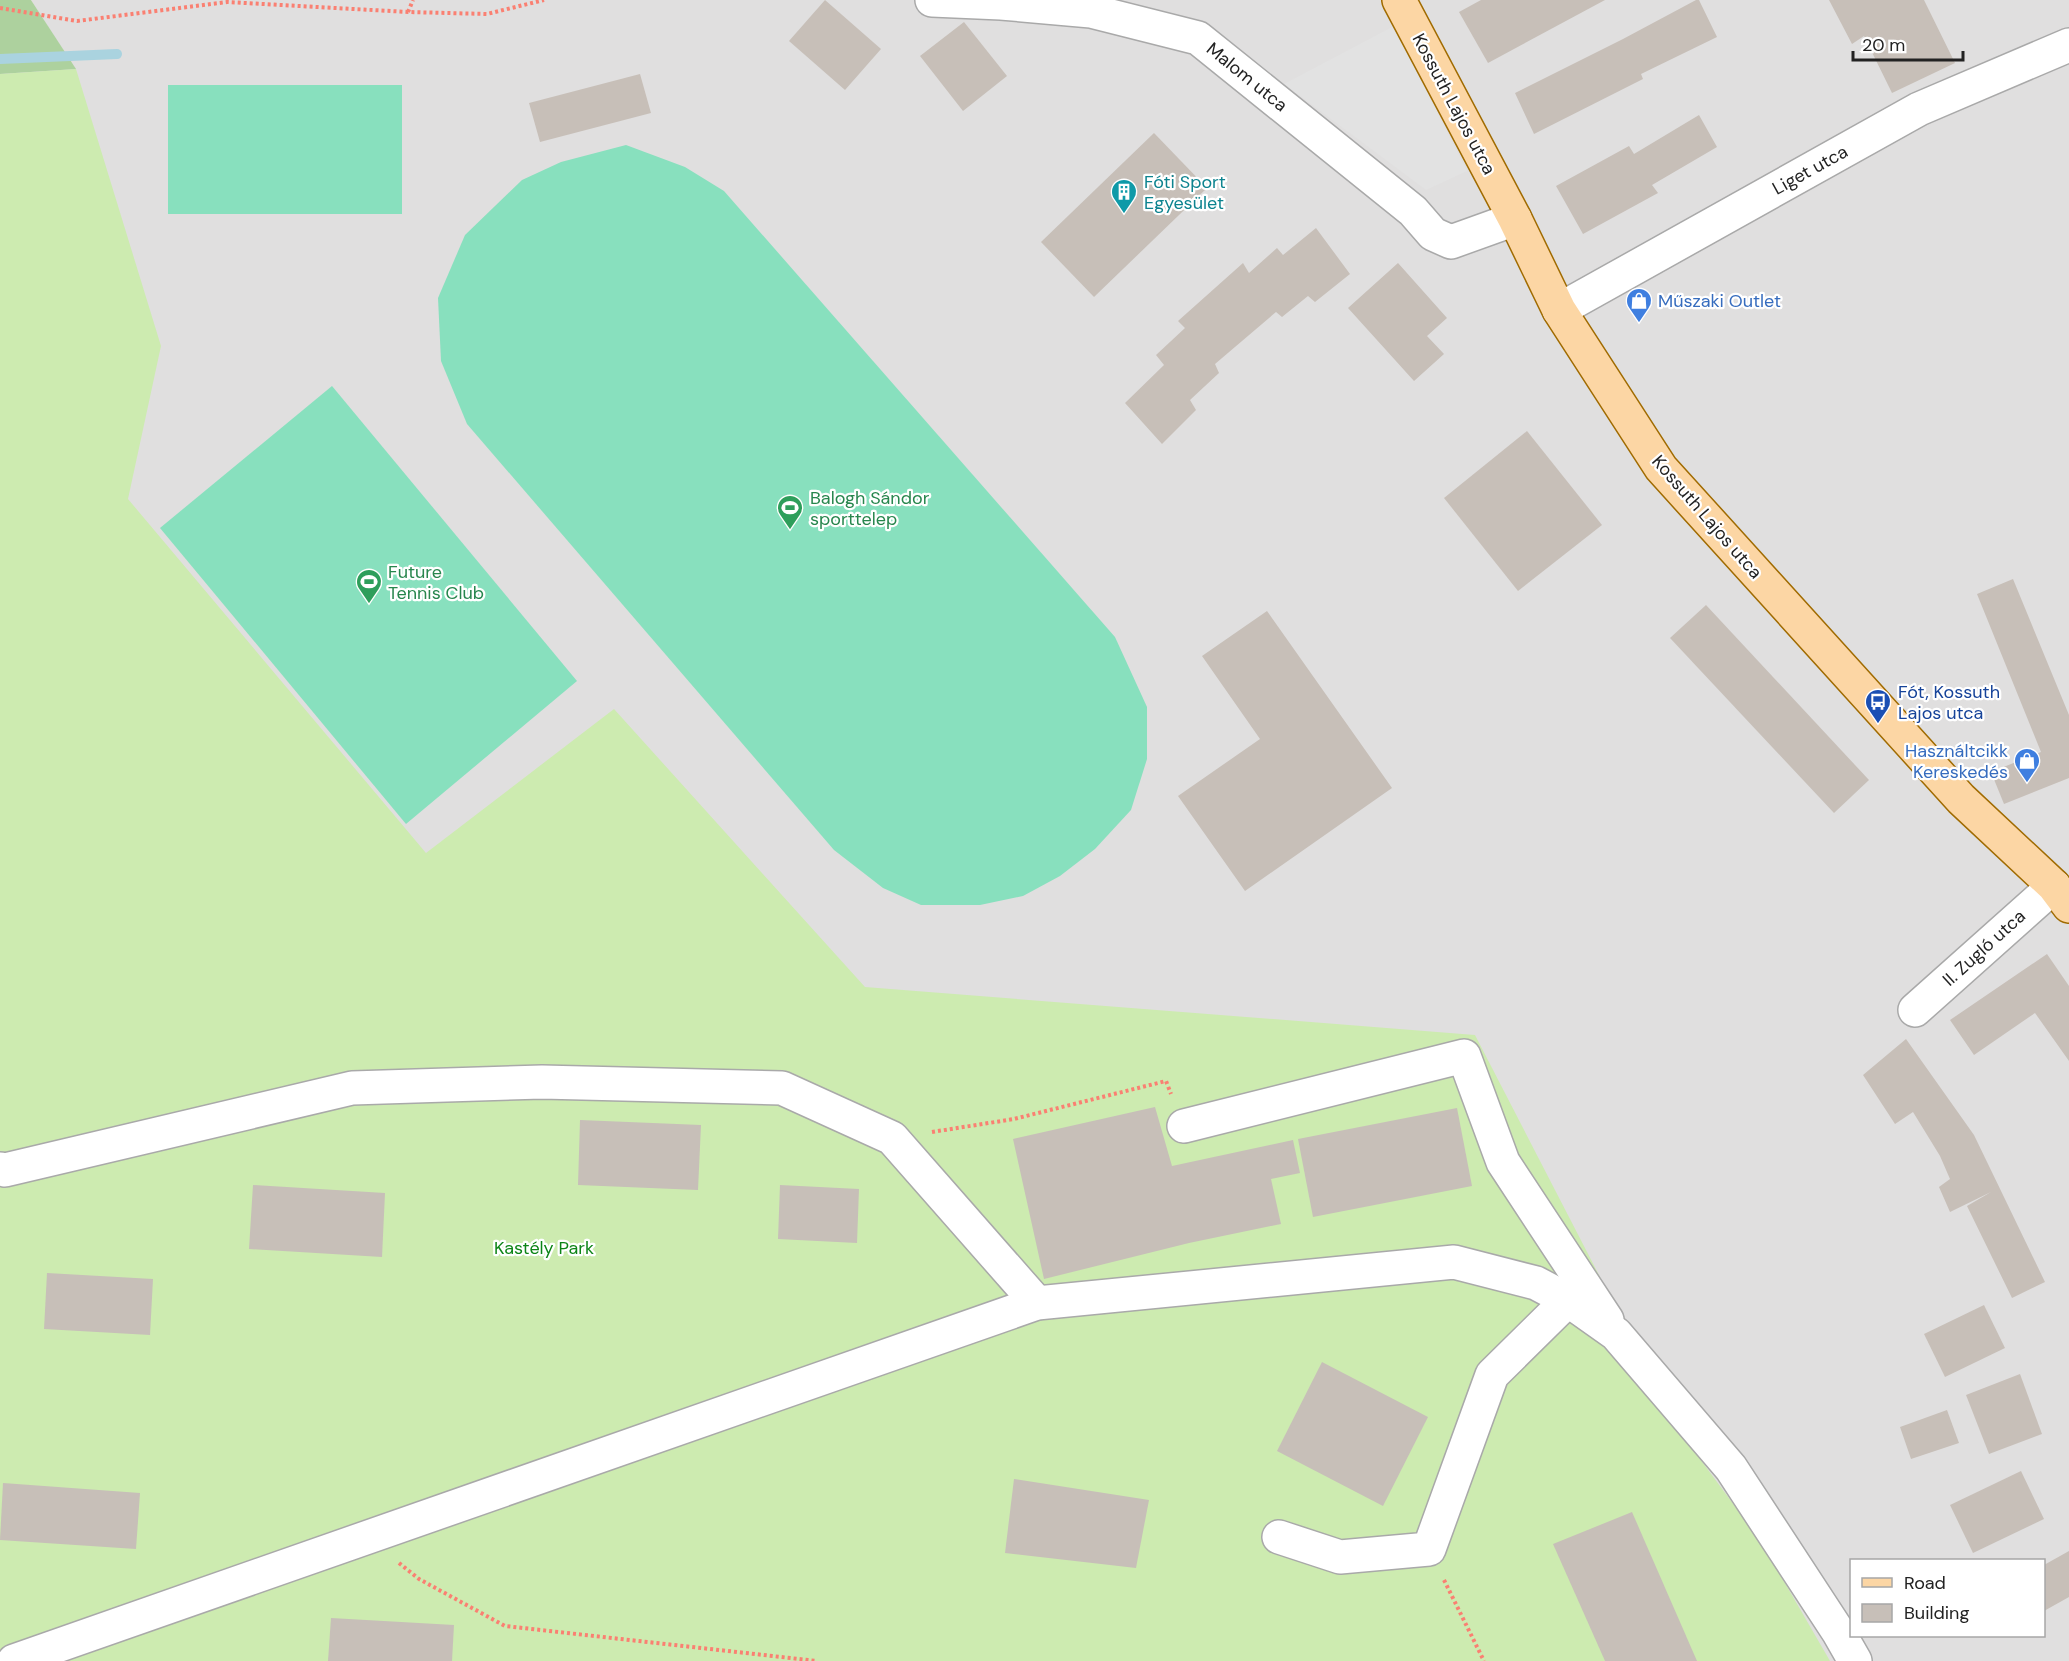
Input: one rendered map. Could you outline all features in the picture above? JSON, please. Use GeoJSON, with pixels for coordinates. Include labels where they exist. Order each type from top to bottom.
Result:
{"type":"FeatureCollection","features":[{"type":"Feature","properties":{"kind":"main road","name":"Kossuth Lajos utca"},"geometry":{"type":"LineString","coordinates":[[1398,0],[1515,219],[1559,310],[1661,468],[1961,800],[2064,888]]}},
{"type":"Feature","properties":{"kind":"street","name":"Malom utca"},"geometry":{"type":"LineString","coordinates":[[932,0],[1091,11],[1198,38],[1413,211],[1432,234],[1451,242],[1515,219]]}},
{"type":"Feature","properties":{"kind":"street","name":"Liget utca"},"geometry":{"type":"LineString","coordinates":[[1559,310],[1919,109],[2069,45]]}},
{"type":"Feature","properties":{"kind":"street","name":"II. Zugló utca"},"geometry":{"type":"LineString","coordinates":[[1914,1010],[2064,888]]}},
{"type":"Feature","properties":{"kind":"street"},"geometry":{"type":"LineString","coordinates":[[1184,1126],[1464,1056],[1503,1162],[1616,1334],[1731,1468],[1855,1661]]}},
{"type":"Feature","properties":{"kind":"street"},"geometry":{"type":"LineString","coordinates":[[0,1169],[5,1170],[352,1088],[542,1082],[782,1088],[892,1138],[1037,1303]]}},
{"type":"Feature","properties":{"kind":"street"},"geometry":{"type":"LineString","coordinates":[[14,1661],[1037,1303],[1454,1262],[1536,1283],[1568,1300],[1616,1334]]}},
{"type":"Feature","properties":{"kind":"street"},"geometry":{"type":"LineString","coordinates":[[1280,1537],[1340,1557],[1429,1549],[1492,1376],[1568,1300]]}},
{"type":"Feature","properties":{"kind":"path"},"geometry":{"type":"LineString","coordinates":[[408,12],[413,0]]}},
{"type":"Feature","properties":{"kind":"path"},"geometry":{"type":"LineString","coordinates":[[0,8],[77,21],[227,2],[487,14],[544,0]]}},
{"type":"Feature","properties":{"kind":"path"},"geometry":{"type":"LineString","coordinates":[[892,1138],[1014,1119],[1166,1081],[1184,1126]]}},
{"type":"Feature","properties":{"kind":"path"},"geometry":{"type":"LineString","coordinates":[[367,1538],[419,1579],[505,1626],[817,1661]]}},
{"type":"Feature","properties":{"kind":"path"},"geometry":{"type":"LineString","coordinates":[[1429,1549],[1484,1661]]}},
{"type":"Feature","properties":{"kind":"shaded area"},"geometry":{"type":"Polygon","coordinates":[[[31,0],[2069,0],[2069,1661],[0,1661],[0,91],[75,69],[31,0]]]}},
{"type":"Feature","properties":{"kind":"shaded area"},"geometry":{"type":"Polygon","coordinates":[[[1394,26],[1467,171],[1426,190],[1284,84],[1394,26]]]}},
{"type":"Feature","properties":{"kind":"green space"},"geometry":{"type":"Polygon","coordinates":[[[0,0],[31,0],[76,69],[0,74],[0,0]]]}},
{"type":"Feature","properties":{"kind":"green space","name":"Kastély Park"},"geometry":{"type":"Polygon","coordinates":[[[76,69],[161,346],[128,499],[426,853],[614,709],[865,987],[1475,1035],[1680,1432],[1760,1540],[1830,1661],[0,1661],[0,74],[76,69]]]}},
{"type":"Feature","properties":{"kind":"green space"},"geometry":{"type":"Polygon","coordinates":[[[168,85],[402,85],[402,214],[168,214],[168,85]]]}},
{"type":"Feature","properties":{"kind":"green space","name":"Balogh Sándor sporttelep"},"geometry":{"type":"Polygon","coordinates":[[[626,145],[685,167],[724,191],[1115,637],[1147,707],[1147,759],[1131,810],[1095,849],[1060,876],[1023,896],[980,905],[921,905],[883,888],[834,850],[467,424],[441,361],[438,298],[465,235],[522,180],[561,162],[626,145]]]}},
{"type":"Feature","properties":{"kind":"green space","name":"Future Tennis Club"},"geometry":{"type":"Polygon","coordinates":[[[332,386],[577,681],[406,824],[160,528],[332,386]]]}},
{"type":"Feature","properties":{"kind":"building"},"geometry":{"type":"Polygon","coordinates":[[[825,0],[881,49],[845,90],[789,41],[825,0]]]}},
{"type":"Feature","properties":{"kind":"building"},"geometry":{"type":"Polygon","coordinates":[[[1481,0],[1605,0],[1488,63],[1459,12],[1481,0]]]}},
{"type":"Feature","properties":{"kind":"building"},"geometry":{"type":"Polygon","coordinates":[[[1699,0],[1717,37],[1641,74],[1643,79],[1534,134],[1515,93],[1699,0]]]}},
{"type":"Feature","properties":{"kind":"building"},"geometry":{"type":"Polygon","coordinates":[[[1829,0],[1924,0],[1955,63],[1892,93],[1864,36],[1852,44],[1829,0]]]}},
{"type":"Feature","properties":{"kind":"building"},"geometry":{"type":"Polygon","coordinates":[[[964,22],[1007,76],[963,111],[920,56],[964,22]]]}},
{"type":"Feature","properties":{"kind":"building"},"geometry":{"type":"Polygon","coordinates":[[[640,74],[651,113],[540,142],[529,103],[640,74]]]}},
{"type":"Feature","properties":{"kind":"building"},"geometry":{"type":"Polygon","coordinates":[[[1699,115],[1717,147],[1652,185],[1658,193],[1583,234],[1556,186],[1629,146],[1634,154],[1699,115]]]}},
{"type":"Feature","properties":{"kind":"building","name":"Fóti Sport Egyesület"},"geometry":{"type":"Polygon","coordinates":[[[1154,133],[1207,188],[1094,297],[1041,242],[1154,133]]]}},
{"type":"Feature","properties":{"kind":"building"},"geometry":{"type":"Polygon","coordinates":[[[1316,228],[1350,274],[1315,302],[1308,296],[1282,317],[1276,312],[1215,364],[1219,373],[1190,400],[1196,410],[1162,444],[1125,403],[1164,365],[1156,355],[1185,328],[1178,321],[1243,263],[1249,273],[1277,248],[1283,255],[1316,228]]]}},
{"type":"Feature","properties":{"kind":"building"},"geometry":{"type":"Polygon","coordinates":[[[1398,263],[1447,318],[1427,336],[1444,354],[1414,381],[1348,308],[1398,263]]]}},
{"type":"Feature","properties":{"kind":"building"},"geometry":{"type":"Polygon","coordinates":[[[1527,431],[1602,525],[1518,591],[1444,498],[1527,431]]]}},
{"type":"Feature","properties":{"kind":"building"},"geometry":{"type":"Polygon","coordinates":[[[2013,579],[2069,715],[2069,778],[2004,804],[1991,772],[2041,752],[1977,594],[2013,579]]]}},
{"type":"Feature","properties":{"kind":"building"},"geometry":{"type":"Polygon","coordinates":[[[1706,605],[1869,780],[1834,813],[1670,638],[1706,605]]]}},
{"type":"Feature","properties":{"kind":"building"},"geometry":{"type":"Polygon","coordinates":[[[1267,611],[1392,788],[1245,891],[1178,796],[1260,739],[1202,656],[1267,611]]]}},
{"type":"Feature","properties":{"kind":"building"},"geometry":{"type":"Polygon","coordinates":[[[2047,954],[2069,986],[2069,1061],[2035,1013],[1974,1055],[1950,1020],[2047,954]]]}},
{"type":"Feature","properties":{"kind":"building"},"geometry":{"type":"Polygon","coordinates":[[[1906,1039],[1974,1135],[2045,1282],[2012,1298],[1967,1206],[1991,1192],[1950,1212],[1939,1187],[1950,1179],[1940,1156],[1913,1112],[1895,1124],[1863,1075],[1906,1039]]]}},
{"type":"Feature","properties":{"kind":"building"},"geometry":{"type":"Polygon","coordinates":[[[1155,1107],[1172,1166],[1293,1140],[1300,1173],[1271,1179],[1281,1224],[1189,1243],[1044,1279],[1013,1139],[1155,1107]]]}},
{"type":"Feature","properties":{"kind":"building"},"geometry":{"type":"Polygon","coordinates":[[[1457,1108],[1472,1186],[1313,1217],[1298,1139],[1457,1108]]]}},
{"type":"Feature","properties":{"kind":"building"},"geometry":{"type":"Polygon","coordinates":[[[580,1120],[701,1125],[698,1190],[578,1185],[580,1120]]]}},
{"type":"Feature","properties":{"kind":"building"},"geometry":{"type":"Polygon","coordinates":[[[253,1185],[385,1193],[382,1257],[249,1249],[253,1185]]]}},
{"type":"Feature","properties":{"kind":"building"},"geometry":{"type":"Polygon","coordinates":[[[780,1185],[859,1189],[857,1243],[778,1239],[780,1185]]]}},
{"type":"Feature","properties":{"kind":"building"},"geometry":{"type":"Polygon","coordinates":[[[47,1273],[153,1279],[150,1335],[44,1329],[47,1273]]]}},
{"type":"Feature","properties":{"kind":"building"},"geometry":{"type":"Polygon","coordinates":[[[1984,1305],[2005,1348],[1945,1377],[1924,1334],[1984,1305]]]}},
{"type":"Feature","properties":{"kind":"building"},"geometry":{"type":"Polygon","coordinates":[[[1322,1362],[1428,1417],[1383,1506],[1277,1451],[1322,1362]]]}},
{"type":"Feature","properties":{"kind":"building"},"geometry":{"type":"Polygon","coordinates":[[[2020,1374],[2042,1434],[1989,1454],[1966,1395],[2020,1374]]]}},
{"type":"Feature","properties":{"kind":"building"},"geometry":{"type":"Polygon","coordinates":[[[1947,1410],[1959,1443],[1911,1459],[1900,1427],[1947,1410]]]}},
{"type":"Feature","properties":{"kind":"building"},"geometry":{"type":"Polygon","coordinates":[[[2021,1471],[2044,1519],[1973,1553],[1950,1505],[2021,1471]]]}},
{"type":"Feature","properties":{"kind":"building"},"geometry":{"type":"Polygon","coordinates":[[[1014,1479],[1149,1500],[1136,1568],[1005,1553],[1014,1479]]]}},
{"type":"Feature","properties":{"kind":"building"},"geometry":{"type":"Polygon","coordinates":[[[3,1483],[140,1493],[136,1549],[0,1540],[3,1483]]]}},
{"type":"Feature","properties":{"kind":"building"},"geometry":{"type":"Polygon","coordinates":[[[1632,1512],[1697,1661],[1605,1661],[1553,1544],[1632,1512]]]}},
{"type":"Feature","properties":{"kind":"building"},"geometry":{"type":"Polygon","coordinates":[[[2069,1551],[2069,1597],[2045,1610],[2045,1564],[2069,1551]]]}},
{"type":"Feature","properties":{"kind":"building"},"geometry":{"type":"Polygon","coordinates":[[[331,1618],[454,1625],[452,1661],[328,1661],[331,1618]]]}},
{"type":"Feature","properties":{"kind":"waterway"},"geometry":{"type":"LineString","coordinates":[[0,59],[117,54]]}},
{"type":"Feature","properties":{"kind":"place","name":"Fóti Sport Egyesület"},"geometry":{"type":"Point","coordinates":[1124,215]}},
{"type":"Feature","properties":{"kind":"place","name":"Műszaki Outlet"},"geometry":{"type":"Point","coordinates":[1639,324]}},
{"type":"Feature","properties":{"kind":"place","name":"Balogh Sándor sporttelep"},"geometry":{"type":"Point","coordinates":[790,531]}},
{"type":"Feature","properties":{"kind":"place","name":"Future Tennis Club"},"geometry":{"type":"Point","coordinates":[369,605]}},
{"type":"Feature","properties":{"kind":"place","name":"Fót, Kossuth Lajos utca"},"geometry":{"type":"Point","coordinates":[1878,725]}},
{"type":"Feature","properties":{"kind":"place","name":"Használtcikk Kereskedés"},"geometry":{"type":"Point","coordinates":[2027,784]}}]}
